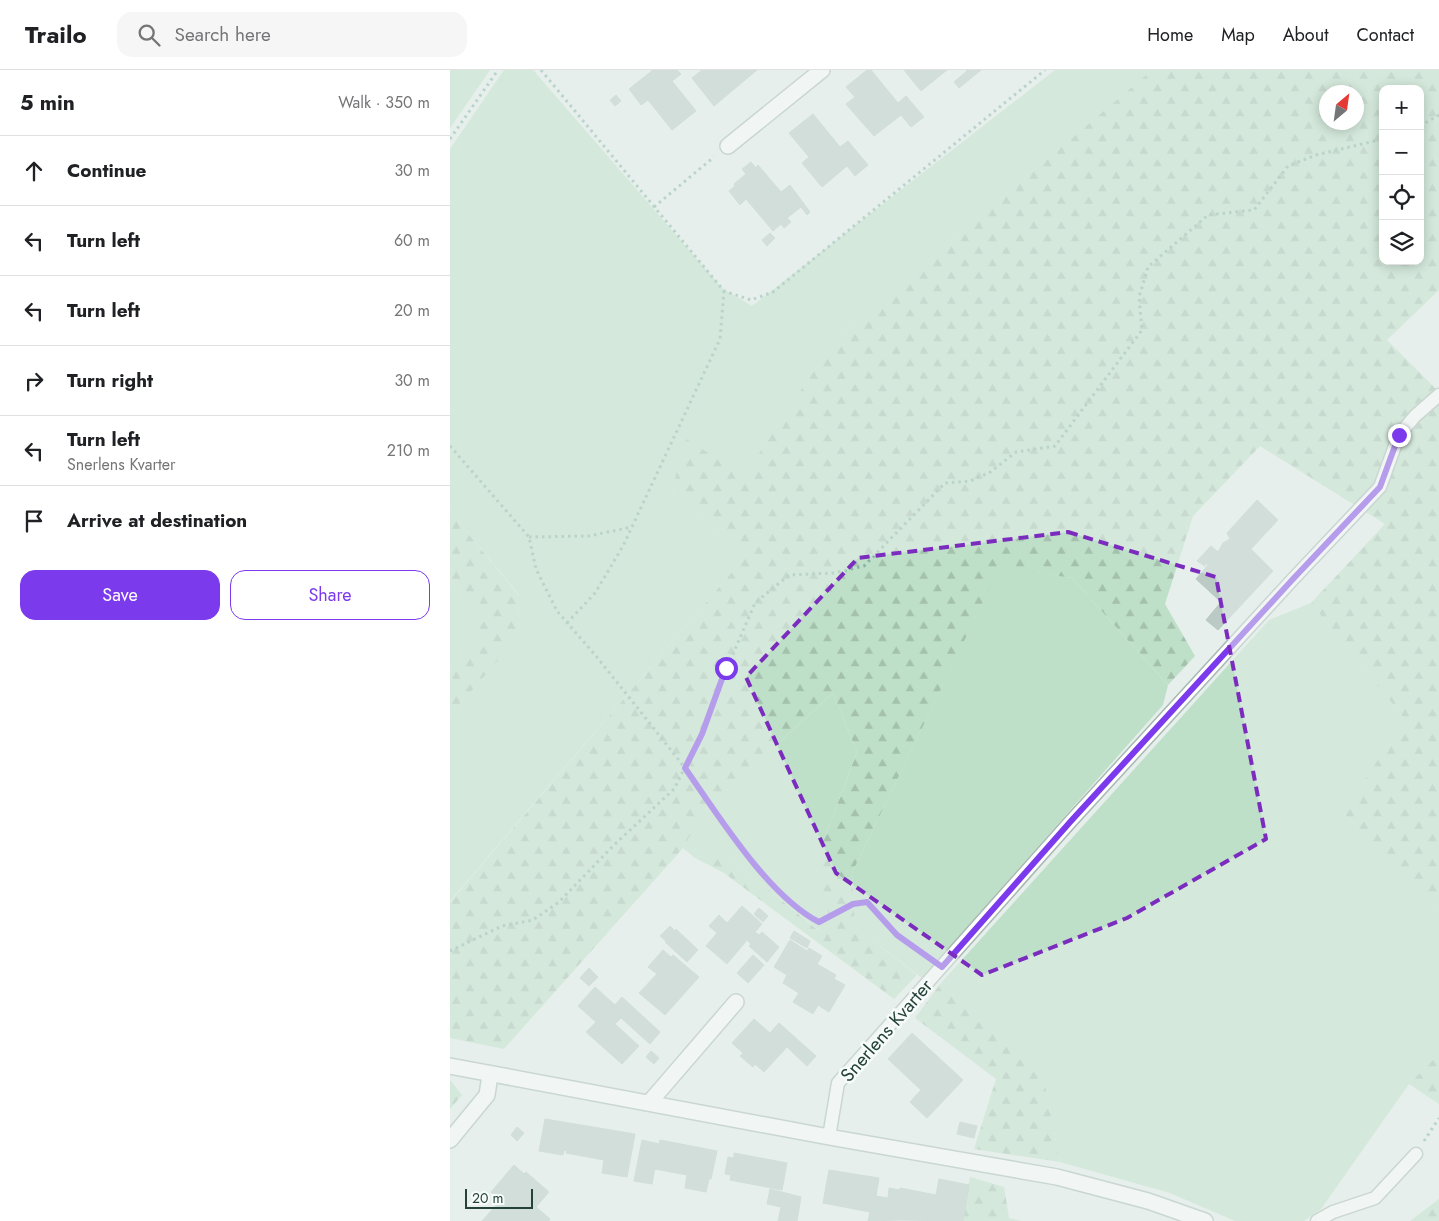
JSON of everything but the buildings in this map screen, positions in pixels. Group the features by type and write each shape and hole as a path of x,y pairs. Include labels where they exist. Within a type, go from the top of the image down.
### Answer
{"street":[{"path":"728,146 822,70"},
{"path":"649,1103 736,1002"},
{"path":"450,1066 828,1137 1057,1177 1148,1201 1205,1221"},
{"path":"450,1140 487,1095 490,1075"}],"lane":[{"name":"Snerlens Kvarter","path":"828,1137 838,1083 1084,806 1380,487 1399,435 1415,416 1439,395"},
{"path":"1317,1221 1333,1212 1375,1198 1416,1154"}],"path":[{"path":"450,138 498,70"},
{"path":"541,70 724,291 751,300 773,292 1045,70"},
{"path":"1424,124 1439,115"},
{"path":"450,951 502,926 532,920 559,902 612,846 674,789 702,734 726,668 755,604 789,575 834,573 864,566 945,482 970,481 989,473 1016,452 1055,446 1142,330 1138,297 1148,267 1208,215 1254,210 1288,166 1316,156 1379,140"},
{"path":"654,207 728,146"},
{"path":"567,623 595,593 632,527 720,339 724,291"},
{"path":"450,446 528,537 536,569 556,611 596,656 685,768 731,834 764,875 808,916 819,922 853,904 867,902 897,935 942,967"},
{"path":"528,537 589,536 632,527"},
{"path":"1416,1154 1439,1118"}],"highlighted area":[{"path":"1068,532 1216,577 1266,839 1127,918 982,975 836,873 746,677 858,558"}],"green space":[{"path":"450,70 490,70 450,128"},
{"path":"504,70 533,70 722,288 752,306 1055,70 1152,70 834,340 744,476 686,439 672,491 744,558 450,901 450,716 518,637 519,595 450,511 450,149"},
{"path":"1152,70 1439,70 1439,290 1387,340 1439,392 1439,908 1344,814 1404,718 1311,603 1385,524 1260,446 1193,516 1165,604 1195,656 1168,685 1072,578 1000,567 852,873 855,927 917,975 894,999 724,873 695,858 720,850 819,931 833,930 815,863 857,752 833,693 705,810 683,848 504,1049 450,1038 450,902 744,558 672,491 685,438 744,476 834,340"},
{"path":"450,511 519,596 518,637 450,716 450,668 481,633 469,602 450,580"},
{"path":"1000,566 1072,578 1168,685 1163,705 922,978 855,927 852,873"},
{"path":"450,580 469,602 481,633 450,668"},
{"path":"1311,603 1404,718 1344,814 1439,908 1439,1054 1409,1084 1321,1209 1304,1221 1235,1221 1170,1193 1060,1162 1044,1079 978,1021 941,983 1269,620"},
{"path":"833,693 857,752 815,863 834,930 820,931 720,850 695,858 683,848 705,810"},
{"path":"941,983 978,1021 1044,1079 1060,1162 974,1149 996,1079 915,1018"},
{"path":"1439,1054 1439,1104 1409,1084"},
{"path":"450,1080 462,1095 450,1109"},
{"path":"970,1177 1004,1187 1009,1218 1021,1221 962,1221"},
{"path":"1439,1199 1439,1221 1410,1221"}],"route":[{"path":"726,668 702,734 685,768 731,834 764,875 808,916 819,922 853,904 867,902 897,935 942,967 1071,821 1380,487 1399,435"}]}
